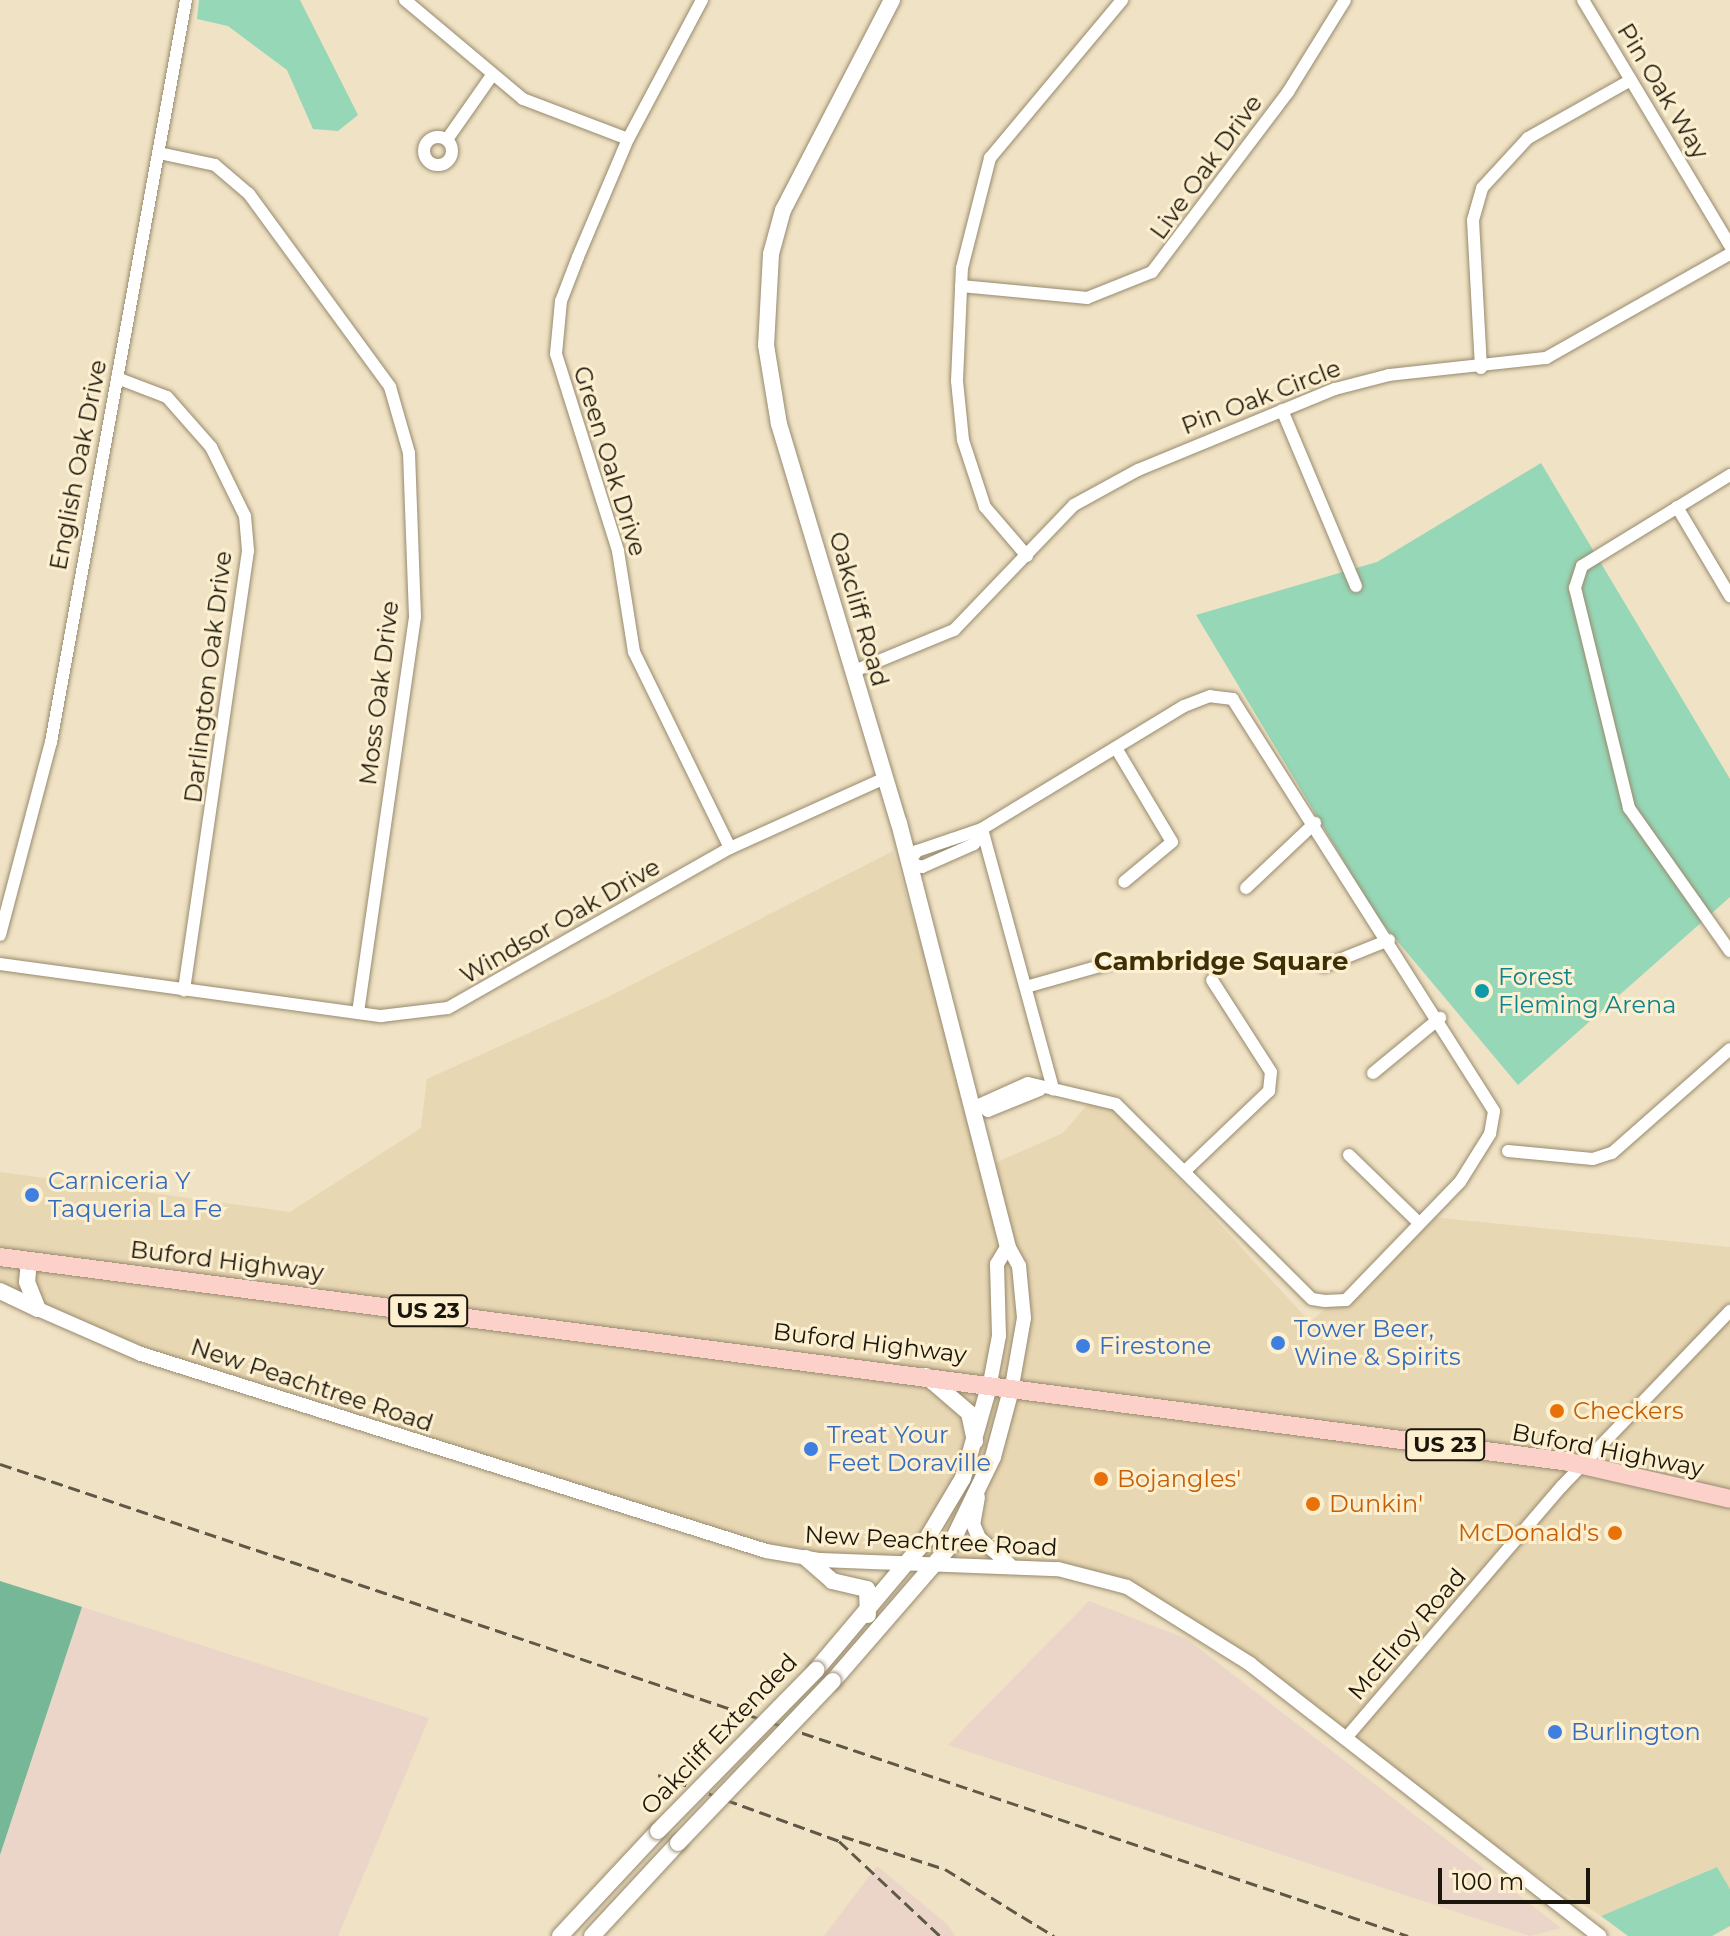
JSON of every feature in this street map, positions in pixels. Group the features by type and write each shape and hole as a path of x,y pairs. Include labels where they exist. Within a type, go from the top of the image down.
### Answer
{"main road":[{"name":"Oakcliff Road","path":"892,0 783,210 767,300 779,424 909,862 977,1107 1008,1246"},
{"name":"Buford Highway","path":"0,1257 990,1383 1582,1465 1730,1499"},
{"path":"29,1260 27,1282 38,1309"},
{"path":"0,1291 38,1309"},
{"path":"925,1375 969,1413 976,1444"},
{"path":"910,1562 976,1444 990,1383"},
{"name":"Oakcliff Road","path":"936,1563 979,1491 1012,1386"},
{"path":"806,1558 832,1581 861,1584 871,1601 868,1615"},
{"name":"Oakcliff Extended","path":"560,1936 868,1615 910,1562"},
{"name":"Oakcliff Extended","path":"592,1936 833,1681 936,1563"}],"street":[{"name":"English Oak Drive","path":"0,935 51,742 186,0"},
{"path":"405,0 490,78 523,99 628,139"},
{"path":"1027,556 985,507 963,440 961,286 990,158 1122,0"},
{"name":"Live Oak Drive","path":"961,286 1087,298 1152,272 1288,92 1345,0"},
{"name":"Pin Oak Way","path":"1583,0 1730,246"},
{"name":"Green Oak Drive","path":"696,2 628,139 561,301 556,354 618,551 634,652 730,848"},
{"path":"448,138 490,78"},
{"path":"1481,368 1473,220 1482,188 1528,138 1631,80"},
{"name":"Moss Oak Drive","path":"159,153 215,165 249,194 390,387 409,453 415,617 358,1013"},
{"name":"Pin Oak Circle","path":"852,672 954,630 1074,505 1109,485 1282,410 1389,375 1481,368 1572,347 1730,254"},
{"name":"Darlington Oak Drive","path":"117,378 167,397 193,423 232,481 246,528 245,594 184,990"},
{"path":"1282,410 1356,586"},
{"path":"1730,475 1677,507 1577,576 1629,808 1730,951"},
{"path":"1677,507 1730,596"},
{"path":"909,862 922,867 974,844 982,829 1184,706 1210,696 1233,699 1440,1018 1494,1111 1490,1134 1460,1182 1346,1300 1312,1299 1186,1170 1116,1104 1046,1089 988,1111 977,1107"},
{"path":"1116,748 1172,842 1124,882"},
{"name":"Windsor Oak Drive","path":"0,964 358,1013 410,1015 473,998 730,848 883,779"},
{"path":"1246,888 1315,823"},
{"path":"982,829 1026,987 1046,1089"},
{"path":"1324,966 1389,940"},
{"path":"1026,987 1110,963"},
{"path":"1186,1170 1269,1091 1271,1072 1212,980"},
{"path":"1373,1073 1440,1018"},
{"path":"1508,1151 1593,1159 1612,1153 1730,1049"},
{"path":"1349,1155 1419,1223"},
{"path":"990,1383 999,1336 997,1264 1008,1246"},
{"name":"Oakcliff Road","path":"1008,1246 1019,1266 1024,1318 1012,1386"},
{"name":"New Peachtree Road","path":"38,1309 141,1354 649,1518 806,1558 1058,1569 1127,1587 1205,1632 1600,1936"},
{"name":"McElroy Road","path":"1345,1739 1582,1465 1730,1311"},
{"path":"979,1491 973,1524 979,1538 1013,1566"}],"shaded area":[{"path":"893,851 988,1166 1063,1133 1098,1092 1310,1322 1432,1217 1730,1247 1730,1889 1716,1867 1601,1916 1494,1849 1237,1652 1140,1592 1043,1563 865,1565 731,1540 155,1355 42,1310 0,1281 0,1172 290,1212 421,1128 427,1079 604,999"},
{"path":"1089,1601 1187,1639 1561,1928 1530,1936 948,1745"},
{"path":"82,1607 429,1718 338,1936 0,1936 0,1855"},
{"path":"877,1866 948,1925 955,1936 824,1936"}],"green space":[{"path":"199,0 300,0 358,115 338,131 313,129 287,70 228,26 197,19"},
{"path":"1541,463 1730,779 1730,897 1518,1085 1378,918 1196,615 1377,562"},
{"path":"0,1581 82,1607 0,1855"},
{"path":"1717,1867 1730,1889 1730,1926 1712,1936 1628,1936 1601,1916"}],"railway":[{"path":"0,1464 1408,1936"},
{"path":"658,1775 839,1841 940,1936"},
{"path":"842,1836 945,1869 1054,1936"}],"place":[{"name":"Forest Fleming Arena","path":"1482,991"},
{"name":"Carniceria Y Taqueria La Fe","path":"32,1195"},
{"name":"Tower Beer, Wine & Spirits","path":"1278,1343"},
{"name":"Firestone","path":"1083,1346"},
{"name":"Checkers","path":"1557,1411"},
{"name":"Treat Your Feet Doraville","path":"811,1449"},
{"name":"Bojangles'","path":"1101,1479"},
{"name":"Dunkin'","path":"1313,1504"},
{"name":"McDonald's","path":"1615,1533"},
{"name":"Burlington","path":"1555,1732"}],"district":[{"name":"Cambridge Square","path":"1221,962"}]}
